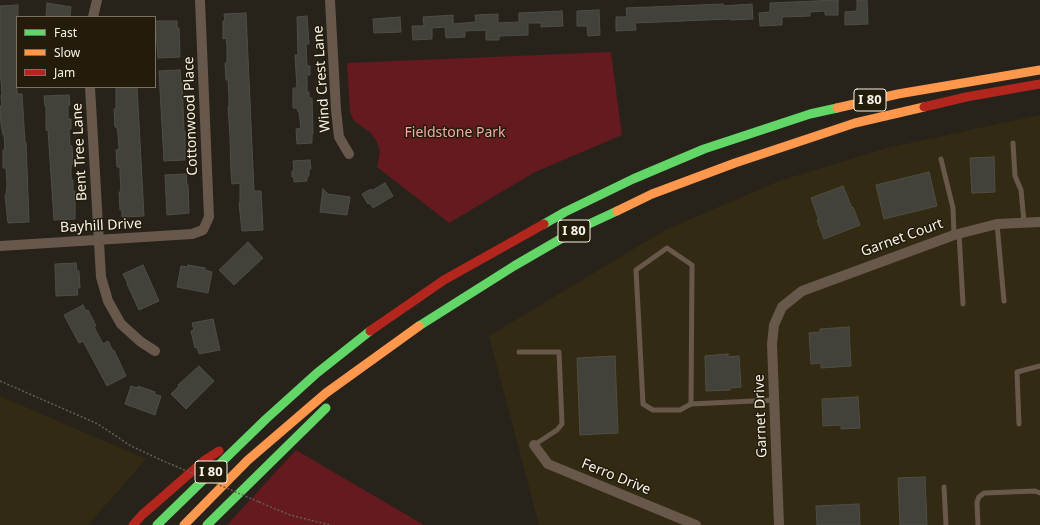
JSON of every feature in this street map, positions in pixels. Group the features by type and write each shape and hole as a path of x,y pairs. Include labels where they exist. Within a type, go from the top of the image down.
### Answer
{"highway":[{"name":"I 80","path":"157,525 266,419 317,373 360,340 444,280 565,212 633,179 704,149 810,114 898,94 1040,70"},
{"name":"I 80","path":"184,525 248,460 326,393 410,332 514,266 576,230 659,191 735,163 855,123 966,97 1040,84"},
{"path":"363,378 452,305"},
{"path":"207,525 317,416 335,401"},
{"path":"133,525 142,515 206,460 266,419"}],"street":[{"path":"92,16 97,0"},
{"name":"Cottonwood Place","path":"200,0 209,217 203,230"},
{"name":"Wind Crest Lane","path":"330,0 336,110 339,137 349,154"},
{"name":"Bent Tree Lane","path":"90,88 101,276 108,301 115,314 126,328 141,342 155,352"},
{"name":"Garnet Court","path":"782,307 802,290 956,234 998,224 1040,222"},
{"name":"Bayhill Drive","path":"0,246 192,234 203,230"},
{"name":"Garnet Drive","path":"779,525 772,344 774,325 782,307"},
{"name":"Ferro Drive","path":"534,444 548,464 696,525"}],"lane":[{"path":"1014,143 1015,176 1021,190 1024,222"},
{"path":"941,159 953,208 963,304"},
{"path":"998,224 1004,301"},
{"path":"691,404 692,265 667,248 636,270 643,404 653,410 680,410 691,404 774,400"},
{"path":"519,352 559,352 562,424 557,430 534,444"},
{"path":"1019,424 1017,372 1040,366"},
{"path":"944,487 946,525"},
{"path":"978,525 977,502 979,497 984,494 1035,491 1040,493"}],"path":[{"path":"0,381 98,424 131,446 161,460 290,515 330,525"}],"shaded area":[{"path":"1040,115 1040,525 539,525 489,336 665,230 779,181 887,148"},
{"path":"0,396 146,459 88,525 0,525"}],"green space":[{"name":"Fieldstone Park","path":"611,52 622,135 535,172 449,223 377,167 380,151 377,142 371,133 354,121 350,112 347,63"},
{"path":"296,450 424,525 227,525"}],"building":[{"path":"838,0 838,15 825,15 825,11 810,12 810,16 782,17 782,25 760,26 759,13 770,12 770,3"},
{"path":"857,0 867,0 868,24 845,25 845,12 857,11"},
{"path":"47,3 71,7 70,16 46,16"},
{"path":"723,4 723,6 752,4 753,19 635,23 636,30 616,31 616,17 627,17 626,8"},
{"path":"18,5 18,16 16,16 16,88 17,94 22,94 26,142 29,222 8,223 5,195 7,184 6,168 3,168 3,150 5,150 4,135 1,124 0,106 2,106 2,95 0,80 0,6"},
{"path":"599,10 600,35 588,36 587,26 577,26 577,11"},
{"path":"562,11 563,26 541,27 541,23 528,23 528,35 499,36 499,40 486,40 486,30 465,31 465,37 446,38 445,27 432,28 432,39 413,40 412,26 424,26 423,17 453,15 453,24 476,22 475,15 498,14 498,23 519,22 519,13"},
{"path":"246,13 254,191 261,191 263,230 242,231 239,203 240,183 232,184 231,173 228,107 229,96 225,63 227,63 227,46 226,38 223,39 223,21 225,21 224,14"},
{"path":"307,16 309,44 306,44 307,66 310,66 310,75 307,75 307,92 309,92 309,98 312,98 313,134 312,143 297,144 296,129 301,128 299,112 297,108 293,108 293,88 297,88 295,55 298,55 297,17"},
{"path":"400,17 401,32 374,33 373,19"},
{"path":"156,21 177,21 177,28 179,28 180,57 158,58"},
{"path":"180,70 185,131 185,160 164,161 159,71"},
{"path":"116,88 137,88 144,216 122,217 122,210 120,210 120,167 117,167 116,150 119,149 117,127 115,127 114,109 116,109"},
{"path":"69,95 70,105 68,105 68,119 71,119 71,129 69,129 73,164 71,164 71,180 73,180 73,191 75,191 75,219 54,220 48,130 46,130 46,106 44,96"},
{"path":"994,157 995,192 972,193 970,158"},
{"path":"310,160 311,169 309,169 307,181 294,182 294,177 292,177 292,171 294,171 293,161"},
{"path":"929,172 937,206 884,219 876,185"},
{"path":"186,174 189,213 167,215 165,175"},
{"path":"385,183 393,196 373,208 370,203 368,204 362,194"},
{"path":"843,186 860,225 824,239 811,198"},
{"path":"323,189 328,194 350,197 347,215 320,212"},
{"path":"248,242 263,258 234,285 219,270"},
{"path":"76,263 77,271 79,271 80,288 77,288 78,295 56,296 55,264"},
{"path":"143,265 159,301 139,310 123,274"},
{"path":"188,265 205,268 205,270 212,272 208,293 177,287 181,266 188,267"},
{"path":"83,305 86,311 88,310 96,326 94,327 103,344 108,341 113,351 114,350 126,376 107,386 83,341 79,343 64,315"},
{"path":"213,319 220,350 199,354 197,347 195,348 191,331 194,330 192,323"},
{"path":"849,327 851,366 821,368 821,363 811,364 809,333 820,332 820,329"},
{"path":"728,354 728,357 739,356 741,387 730,388 730,390 706,391 705,356"},
{"path":"615,356 618,433 580,435 577,358"},
{"path":"199,366 214,381 186,409 171,394 179,386 178,385"},
{"path":"131,386 138,388 138,386 155,392 154,394 161,396 155,415 125,404"},
{"path":"858,397 860,428 841,429 841,425 823,426 822,399"},
{"path":"925,477 927,525 900,525 898,478"},
{"path":"859,504 860,525 817,525 816,506"}],"traffic: fast":[{"path":"544,224 565,212 633,179 704,149 810,114 837,108"},
{"path":"419,326 514,266 576,230 617,211"},
{"path":"157,525 266,419 317,373 370,331"},
{"path":"207,525 326,408"}],"traffic: slow":[{"path":"837,108 898,94 1040,70"},
{"path":"617,211 652,194 735,163 855,123 924,107"},
{"path":"184,525 248,460 326,393 419,326"}],"traffic: jam":[{"path":"924,107 966,97 1040,84"},
{"path":"370,331 444,280 544,224"},
{"path":"133,525 142,515 205,460 219,451"}]}
